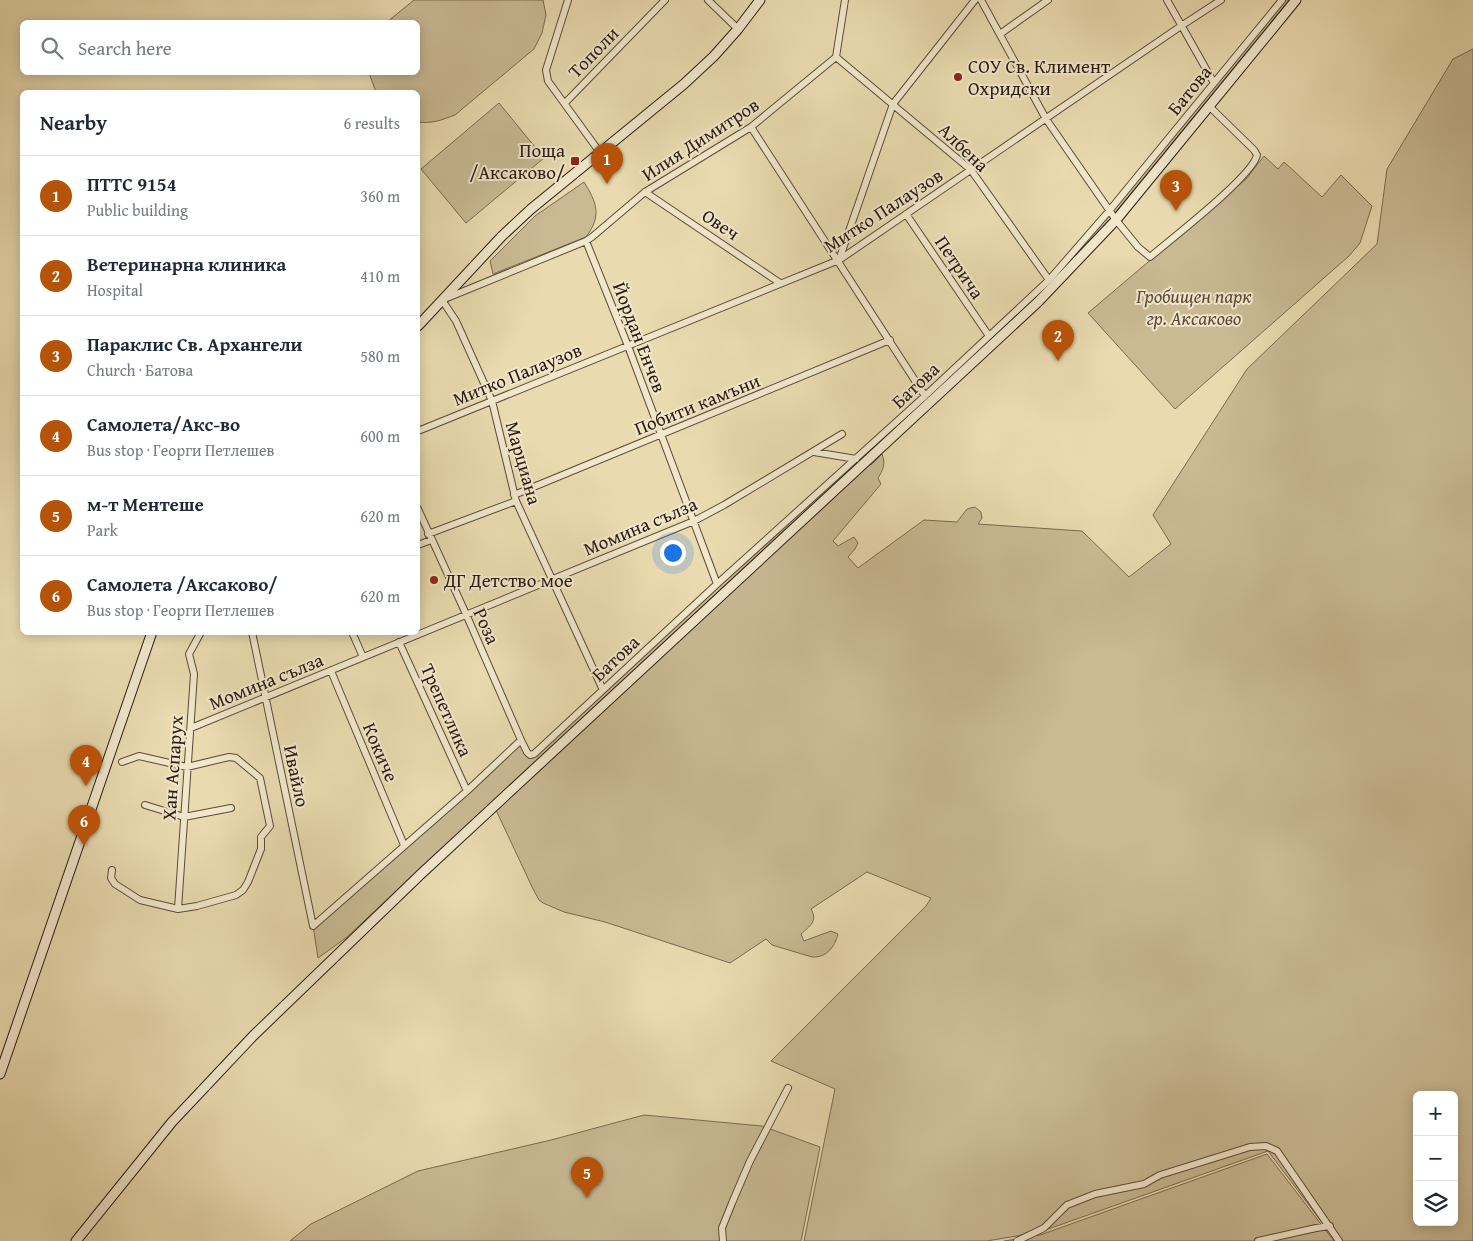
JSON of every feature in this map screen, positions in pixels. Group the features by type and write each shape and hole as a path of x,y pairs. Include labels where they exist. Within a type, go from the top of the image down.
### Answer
{"main road":[{"path":"420,324 502,236 531,209 684,84 714,56 760,0"},
{"path":"76,1241 172,1122 253,1036 421,874 1038,302 1116,220 1296,0"},
{"path":"0,1074 151,635"}],"street":[{"path":"568,0 546,70 548,81 600,154"},
{"name":"Тополи","path":"565,103 665,0"},
{"path":"708,0 738,29"},
{"path":"836,57 845,0"},
{"path":"838,260 893,104 975,0"},
{"path":"981,0 1046,119 1109,211 1138,247 1150,256 1241,179 1252,166 1257,155 1210,106"},
{"path":"1000,34 1048,0"},
{"path":"1166,0 1214,83"},
{"name":"Митко Палаузов","path":"420,429 838,260 1221,0"},
{"name":"Батова","path":"530,755 534,754 717,584 925,396 1048,280 1109,211 1282,0"},
{"name":"Албена","path":"836,57 971,170 1048,280"},
{"name":"Илия Димитров","path":"442,300 586,241 645,192 751,127 836,57"},
{"path":"751,127 925,396"},
{"name":"Овеч","path":"645,192 780,283"},
{"name":"Петрича","path":"906,214 990,336"},
{"name":"Йордан Енчев","path":"586,241 662,435 717,584"},
{"name":"Марциана","path":"442,300 456,321 492,401 515,498 603,690"},
{"name":"Побити камъни","path":"420,544 430,537 515,498 890,340"},
{"name":"Момина сълза","path":"420,633 694,521 842,434"},
{"path":"814,452 856,459"},
{"name":"Роза","path":"420,514 466,614 520,740 530,755"},
{"name":"Хан Аспарух","path":"178,910 194,674 189,654 199,635"},
{"name":"Ивайло","path":"253,635 313,926 404,845"},
{"path":"353,635 363,657"},
{"name":"Момина сълза","path":"190,728 416,635"},
{"name":"Трепетлика","path":"399,642 467,790"},
{"name":"Кокиче","path":"331,671 404,845"},
{"path":"404,845 467,790 520,740"},
{"path":"112,870 111,878 115,884 140,900 178,910 197,906 240,892 246,886 261,849 262,837 270,826 262,783 258,776 233,757 187,767 139,756 122,762"},
{"path":"145,806 184,817 231,808"},
{"path":"723,1241 722,1228 732,1203 750,1161 788,1088"},
{"path":"1017,1241 1044,1228 1067,1205 1095,1194 1144,1184 1160,1175 1250,1147 1266,1146 1277,1151 1339,1241"},
{"path":"1258,1241 1330,1226"}],"green space":[{"path":"414,0 543,0 546,15 542,33 534,49 455,115 432,122 420,122 420,90 375,90 370,75 420,75 420,20 389,20"},
{"path":"1282,0 1289,0 1110,219 1045,293 428,863 347,937 318,958 313,926 521,740 530,755 1049,280"},
{"path":"1473,49 1473,1241 1336,1241 1268,1151 1040,1232 987,1241 804,1241 835,1089 771,1061 926,906 931,898 867,872 811,909 814,917 810,926 801,934 804,941 831,931 838,934 835,943 826,954 812,957 772,945 766,939 730,963 605,922 564,912 543,903 539,900 533,889 496,810 870,463 871,465 882,454 883,467 878,478 881,484 833,541 838,546 854,537 858,543 848,557 858,568 924,520 957,522 967,509 975,507 981,512 982,518 978,524 1082,531 1129,577 1171,544 1153,515 1247,369 1377,244 1387,169 1453,59"},
{"path":"499,103 544,158 466,223 421,169"},
{"name":"Гробищен парк гр. Аксаково","path":"1264,156 1278,169 1284,162 1322,197 1341,175 1372,206 1360,243 1349,256 1175,409 1088,313 1246,179"},
{"path":"584,182 595,203 596,210 594,222 586,237 493,274 490,261 535,216"},
{"path":"644,1115 762,1126 820,1147 801,1241 290,1241 311,1224 418,1171 551,1140"},
{"path":"1267,1154 1334,1241 1004,1241 1040,1235"}],"place":[{"name":"СОУ Св. Климент Охридски","path":"958,77"},
{"name":"Поща /Аксаково/","path":"575,161"},
{"name":"ПТТС 9154","path":"607,184"},
{"name":"Параклис Св. Архангели","path":"1176,211"},
{"name":"Ветеринарна клиника","path":"1058,361"},
{"name":"ДГ Детство мое","path":"434,580"},
{"name":"Самолета/Акс-во","path":"86,786"},
{"name":"Самолета /Аксаково/","path":"84,846"},
{"name":"м-т Ментeше","path":"587,1198"}]}
